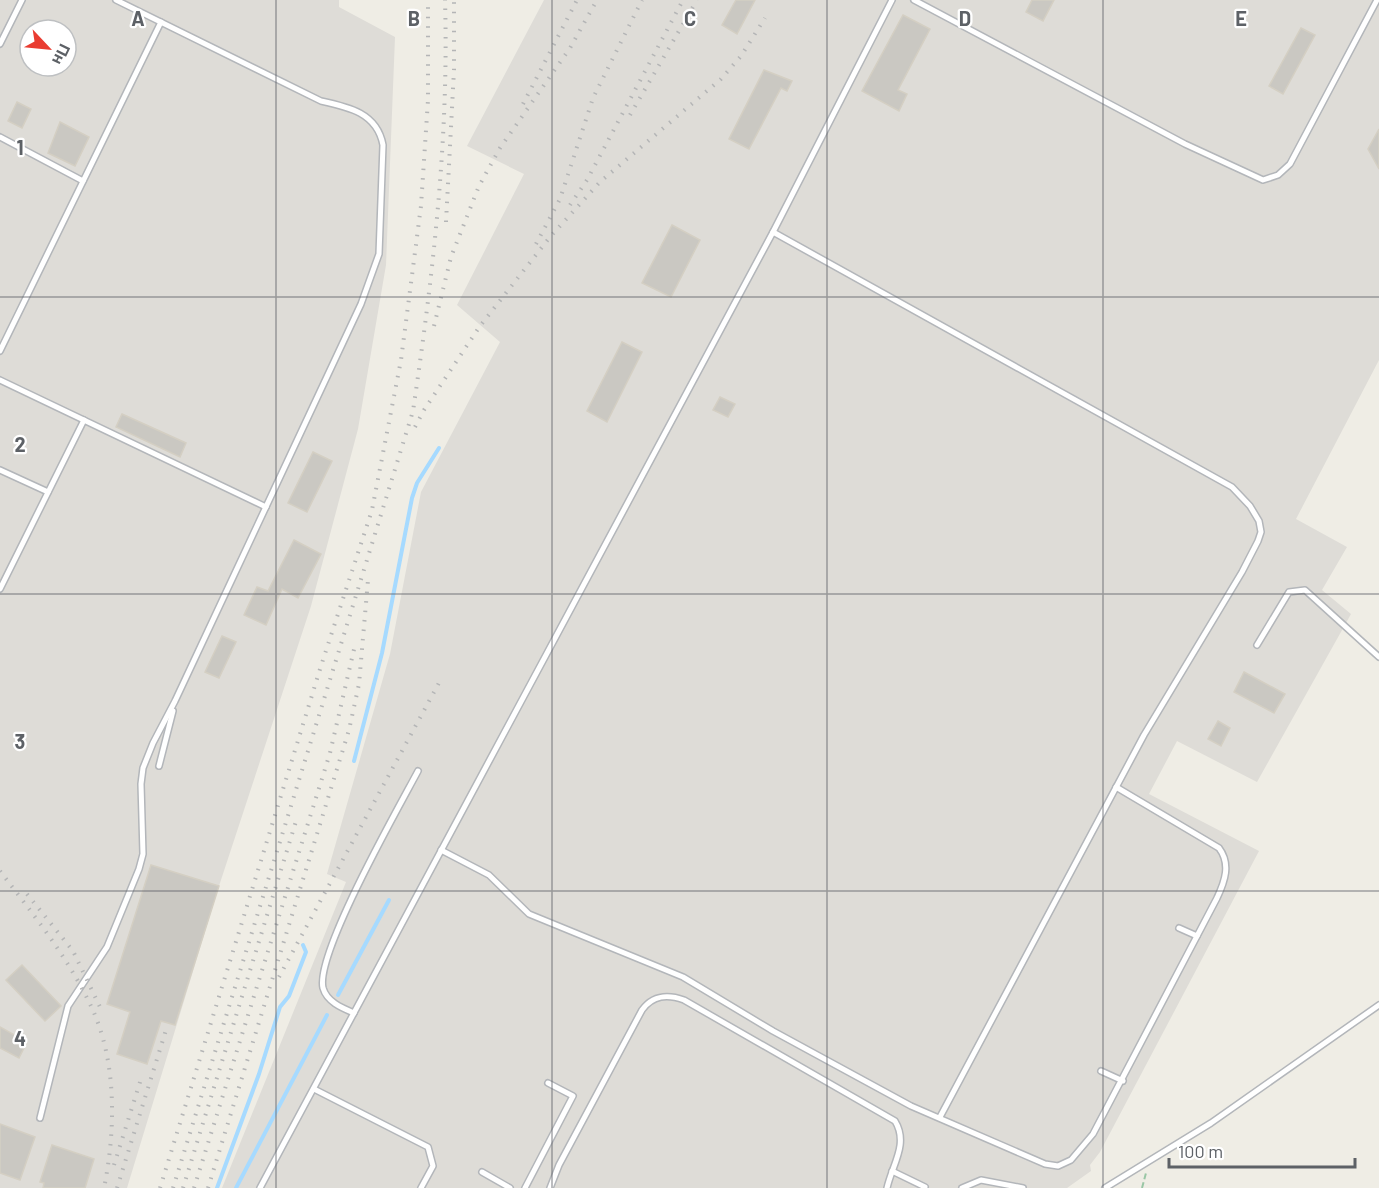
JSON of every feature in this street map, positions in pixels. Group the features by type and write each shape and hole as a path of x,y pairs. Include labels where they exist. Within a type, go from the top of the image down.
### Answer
{"lane":[{"path":"0,44 22,0"},
{"path":"40,1118 68,1005 107,947 139,869 142,854 141,784 143,768 361,304 379,254 383,145 380,131 364,116 339,105 321,101 116,0"},
{"path":"260,1188 773,232 892,0"},
{"path":"914,0 1185,144 1263,180 1278,176 1290,164 1377,0"},
{"path":"0,351 160,22"},
{"path":"0,137 83,181"},
{"path":"773,232 1232,488 1250,506 1259,521 1258,541 1242,572 1144,735 940,1117"},
{"path":"0,380 266,507"},
{"path":"0,589 84,420"},
{"path":"0,470 48,492"},
{"path":"1257,645 1289,592 1305,590 1379,657"},
{"path":"159,766 176,701"},
{"path":"354,1013 337,1005 325,993 322,982 324,966 359,882 418,771"},
{"path":"441,850 489,875 529,914 683,977 817,1056 911,1106 1039,1162 1058,1166 1071,1160 1085,1146 1123,1081 1222,886 1227,867 1222,852 1211,841 1116,787"},
{"path":"1179,928 1197,936"},
{"path":"550,1188 559,1165 642,1010 651,1000 664,996 684,1000 891,1117 898,1126 902,1140 887,1188"},
{"path":"1106,1188 1211,1123 1379,1005"},
{"path":"1101,1071 1123,1081"},
{"path":"525,1188 573,1096 548,1083"},
{"path":"314,1089 428,1147 433,1166 421,1188"},
{"path":"892,1171 925,1188"},
{"path":"482,1172 510,1188"},
{"path":"962,1188 981,1180 1023,1188"}],"path":[{"path":"1142,1188 1147,1164"}],"shaded area":[{"path":"0,0 339,0 339,7 395,37 386,265 358,429 311,606 219,886 127,1188 0,1188"},
{"path":"544,0 1379,0 1379,360 1296,519 1347,547 1322,590 1351,614 1257,782 1177,741 1149,794 1259,851 1100,1152 1090,1165 1091,1171 1067,1188 222,1188 346,882 327,874 390,654 421,492 500,342 457,305 524,174 467,146"}],"building":[{"path":"736,0 755,0 737,34 722,25"},
{"path":"1032,0 1054,0 1043,21 1026,12"},
{"path":"903,15 930,29 898,90 907,94 899,111 862,91"},
{"path":"1301,28 1315,35 1283,94 1269,86"},
{"path":"764,70 792,81 787,91 781,88 749,149 729,139"},
{"path":"17,102 31,109 22,128 8,121"},
{"path":"60,122 89,137 75,166 48,153"},
{"path":"1379,129 1379,169 1368,149"},
{"path":"672,225 700,240 671,297 642,283"},
{"path":"622,342 642,352 607,422 587,411"},
{"path":"720,397 735,404 728,417 713,410"},
{"path":"122,414 186,443 180,457 116,427"},
{"path":"313,452 332,461 307,512 288,503"},
{"path":"294,540 321,554 298,598 282,589 266,625 244,615 257,587 268,591"},
{"path":"222,636 236,642 219,678 205,672"},
{"path":"1244,672 1285,694 1274,713 1234,692"},
{"path":"1218,721 1230,728 1221,746 1208,739"},
{"path":"151,865 219,886 175,1025 161,1021 147,1064 117,1054 130,1012 107,1004"},
{"path":"22,965 61,1006 45,1021 6,980"},
{"path":"0,1027 27,1042 19,1058 0,1048"},
{"path":"0,1124 35,1137 20,1180 0,1173"},
{"path":"52,1145 94,1159 85,1188 43,1188 44,1183 40,1182"}],"waterway":[{"path":"354,761 382,653 412,498 417,483 439,448"},
{"path":"338,995 389,900"},
{"path":"217,1188 259,1074 280,1007 289,996 306,952 303,945"},
{"path":"236,1188 327,1015"}],"railway":[{"path":"160,1188 321,666 372,510 401,360 421,206 428,100 428,0"},
{"path":"173,1188 413,411 433,258 442,155 446,52 445,0"},
{"path":"446,222 454,70 454,0"},
{"path":"523,104 577,0"},
{"path":"434,326 451,257 479,186 500,148 570,48 597,0"},
{"path":"536,244 560,199 593,98 642,0"},
{"path":"570,205 587,180 683,0"},
{"path":"630,115 697,0"},
{"path":"415,427 480,326 550,237 600,182 721,79 741,56 765,18"},
{"path":"208,1188 349,730 359,684 368,580"},
{"path":"194,1188 330,753 355,645"},
{"path":"279,977 440,681"},
{"path":"183,1188 297,818"},
{"path":"0,871 71,969 99,1025 112,1094 111,1142 104,1188"},
{"path":"27,894 73,951 101,1009"},
{"path":"117,1188 166,1030"},
{"path":"114,1165 141,1079"}]}
